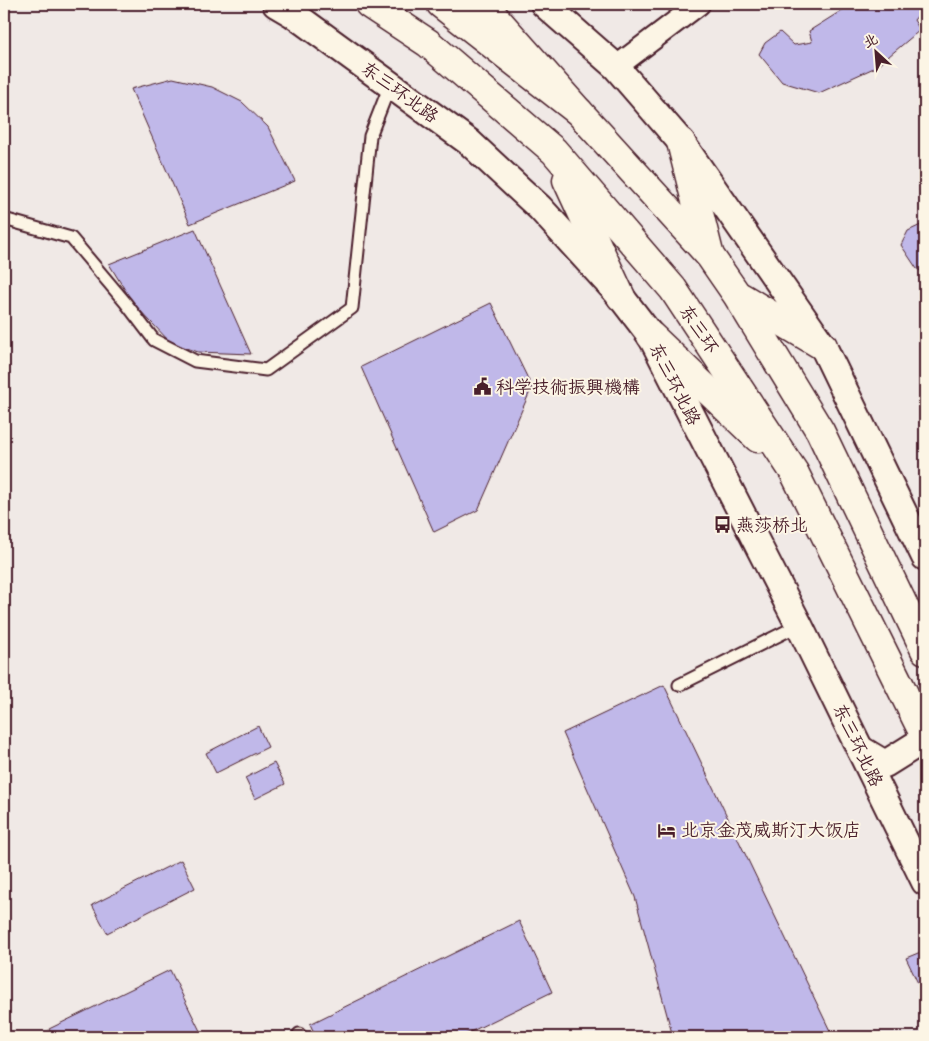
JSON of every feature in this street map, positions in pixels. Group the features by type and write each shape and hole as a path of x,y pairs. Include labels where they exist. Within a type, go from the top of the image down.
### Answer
{"highway":[{"name":"东三环","path":"370,4 428,43 554,151 673,289 794,472 925,738"},
{"path":"441,4 579,112"},
{"path":"483,4 710,256 737,295 820,432 925,649"},
{"path":"681,142 710,256"},
{"path":"554,151 621,296"},
{"path":"737,295 823,346"},
{"path":"650,336 794,472"}],"street":[{"name":"东三环北路","path":"276,4 469,142 540,208 621,296 650,336 799,625 925,882"},
{"path":"544,4 616,67 681,142 823,346 925,557"},
{"path":"616,67 699,4"},
{"path":"860,749 885,764 925,738"}],"lane":[{"path":"4,219 71,238 126,302 154,340 195,361 266,370 352,308 370,136 390,84"},
{"path":"680,685 799,625"}],"building":[{"path":"852,4 925,4 925,7 914,20 920,30 876,67 819,93 782,82 759,54 765,43 780,32 794,45 812,42 809,31"},
{"path":"173,78 212,87 242,102 268,127 295,181 190,224 131,89"},
{"path":"925,223 925,273 917,269 901,245 908,231"},
{"path":"195,229 251,354 198,352 170,342 133,303 109,264"},
{"path":"4,244 8,245 4,263"},
{"path":"491,303 532,387 478,510 434,532 361,367"},
{"path":"664,685 833,1037 673,1037 635,897 563,733"},
{"path":"258,726 268,747 216,773 206,753"},
{"path":"274,763 285,784 255,799 245,778"},
{"path":"181,860 195,888 107,933 92,905"},
{"path":"519,921 552,992 460,1037 316,1037 310,1024"},
{"path":"923,951 925,956 925,998 906,958"},
{"path":"170,970 203,1037 53,1037 49,1029"}],"place":[{"name":"科学技術振興機構","path":"482,387"},
{"name":"燕莎桥北","path":"722,525"},
{"name":"北京金茂威斯汀大饭店","path":"667,830"}]}
